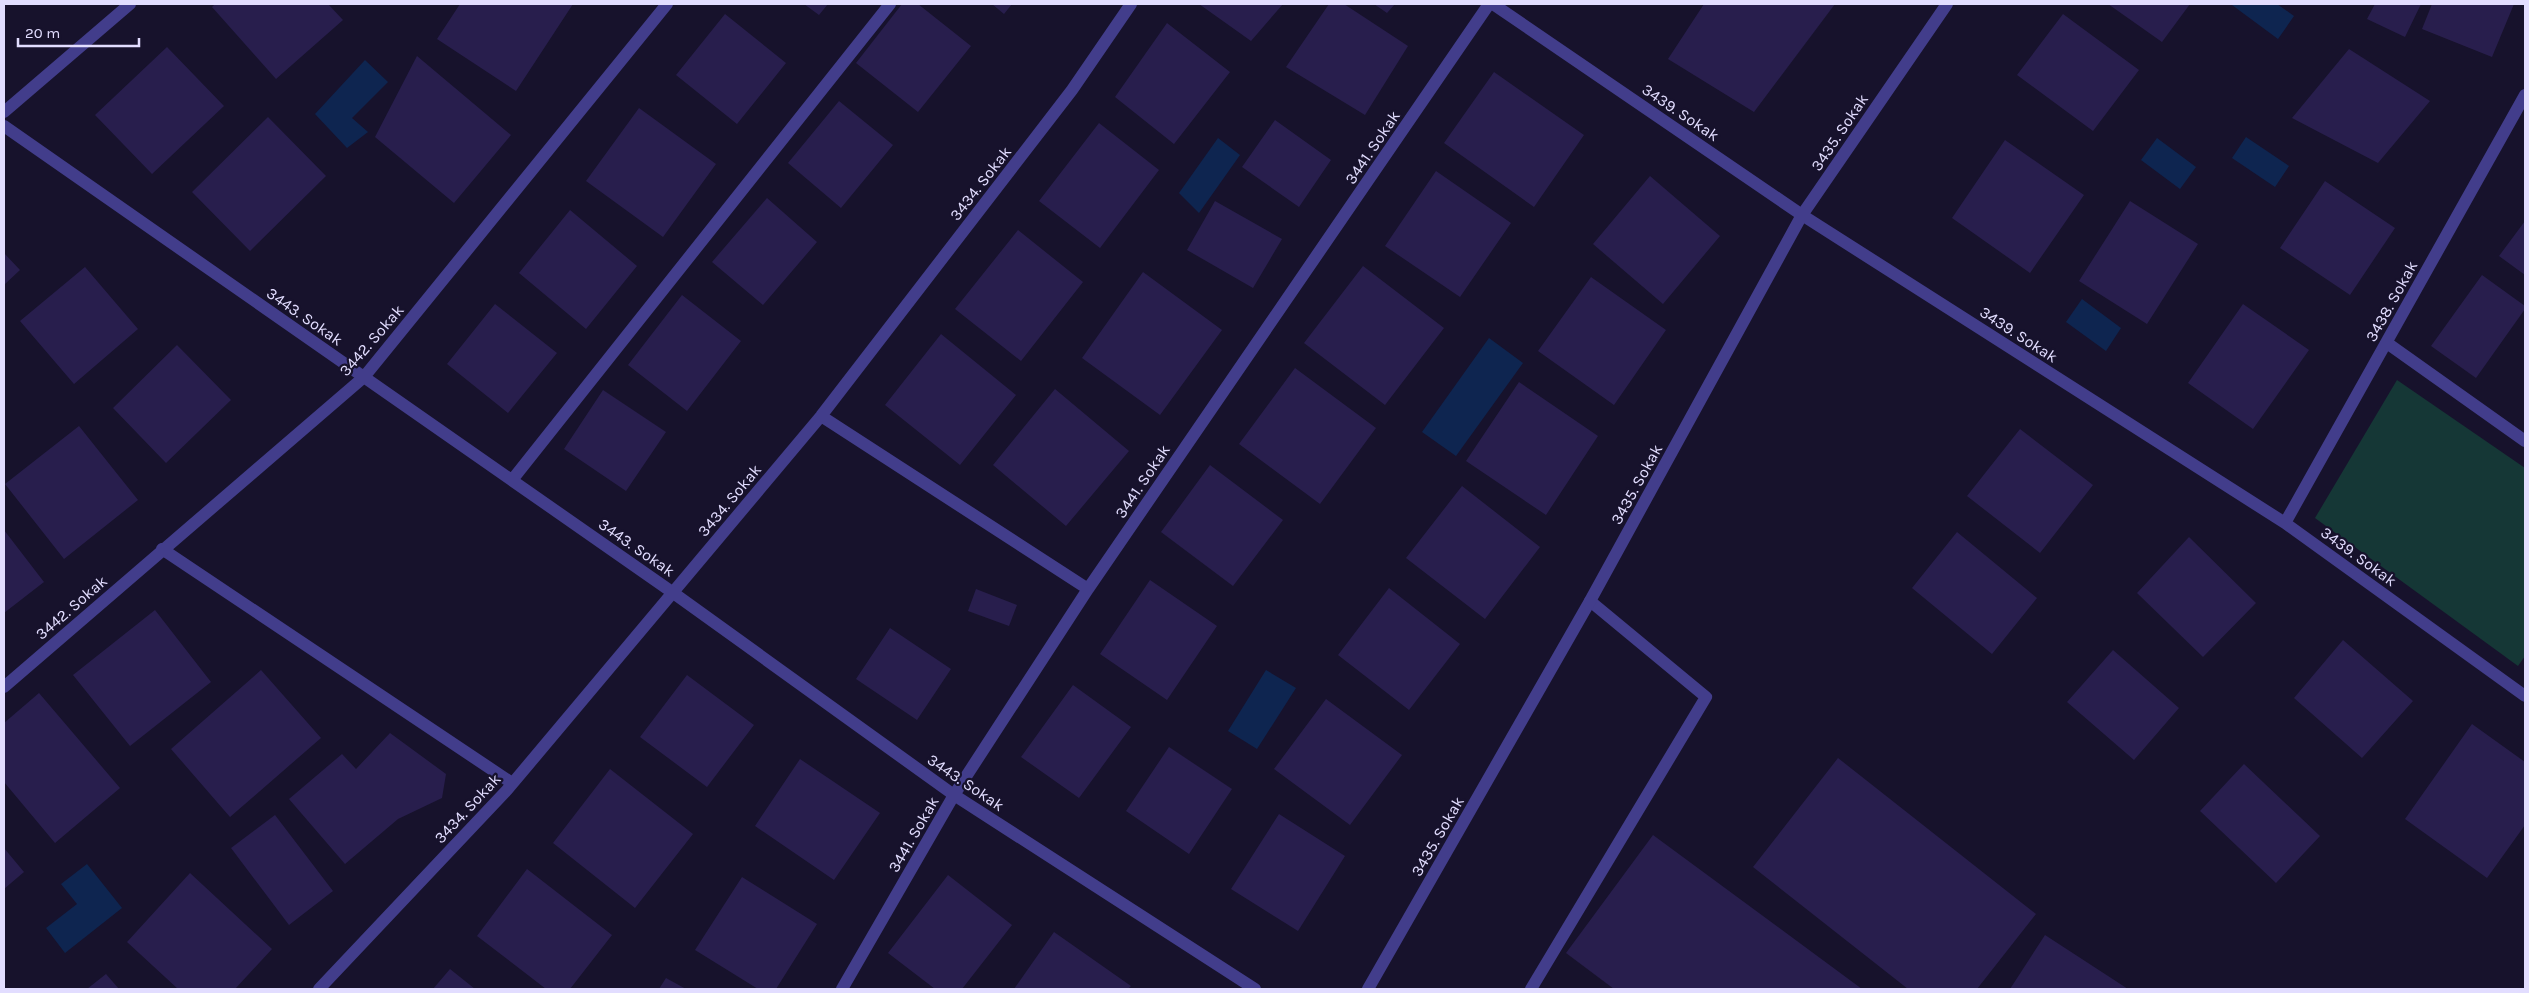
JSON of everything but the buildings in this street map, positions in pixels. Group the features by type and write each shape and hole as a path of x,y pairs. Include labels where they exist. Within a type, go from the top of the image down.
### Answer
{"street":[{"path":"4,112 130,4"},
{"name":"3442. Sokak","path":"4,687 364,377 667,4"},
{"path":"512,480 890,4"},
{"name":"3434. Sokak","path":"319,989 512,783 821,416 1072,90 1131,4"},
{"name":"3441. Sokak","path":"842,989 954,795 1088,589 1489,4"},
{"name":"3439. Sokak","path":"1493,4 1802,215 2285,523 2525,696"},
{"name":"3435. Sokak","path":"1368,989 1590,601 1802,215 1946,4"},
{"name":"3438. Sokak","path":"2285,523 2525,95"},
{"name":"3443. Sokak","path":"4,126 672,592 954,795 1255,989"},
{"path":"2387,343 2525,441"},
{"path":"821,416 1088,589"},
{"path":"162,549 512,783"},
{"path":"1531,989 1706,697 1590,601"}],"green space":[{"path":"2397,380 2525,468 2525,656 2518,666 2315,518"}],"water":[{"path":"2233,4 2277,4 2294,16 2278,39"},
{"path":"365,60 388,82 352,118 368,132 347,148 315,114"},
{"path":"2246,137 2289,166 2275,187 2232,158"},
{"path":"1218,138 1240,155 1199,213 1179,193"},
{"path":"2157,138 2196,167 2180,189 2141,160"},
{"path":"2082,299 2121,328 2106,351 2066,322"},
{"path":"1489,338 1523,363 1456,456 1422,432"},
{"path":"1266,670 1296,688 1257,749 1228,731"},
{"path":"87,864 122,908 65,953 46,928 77,904 61,884"}]}
